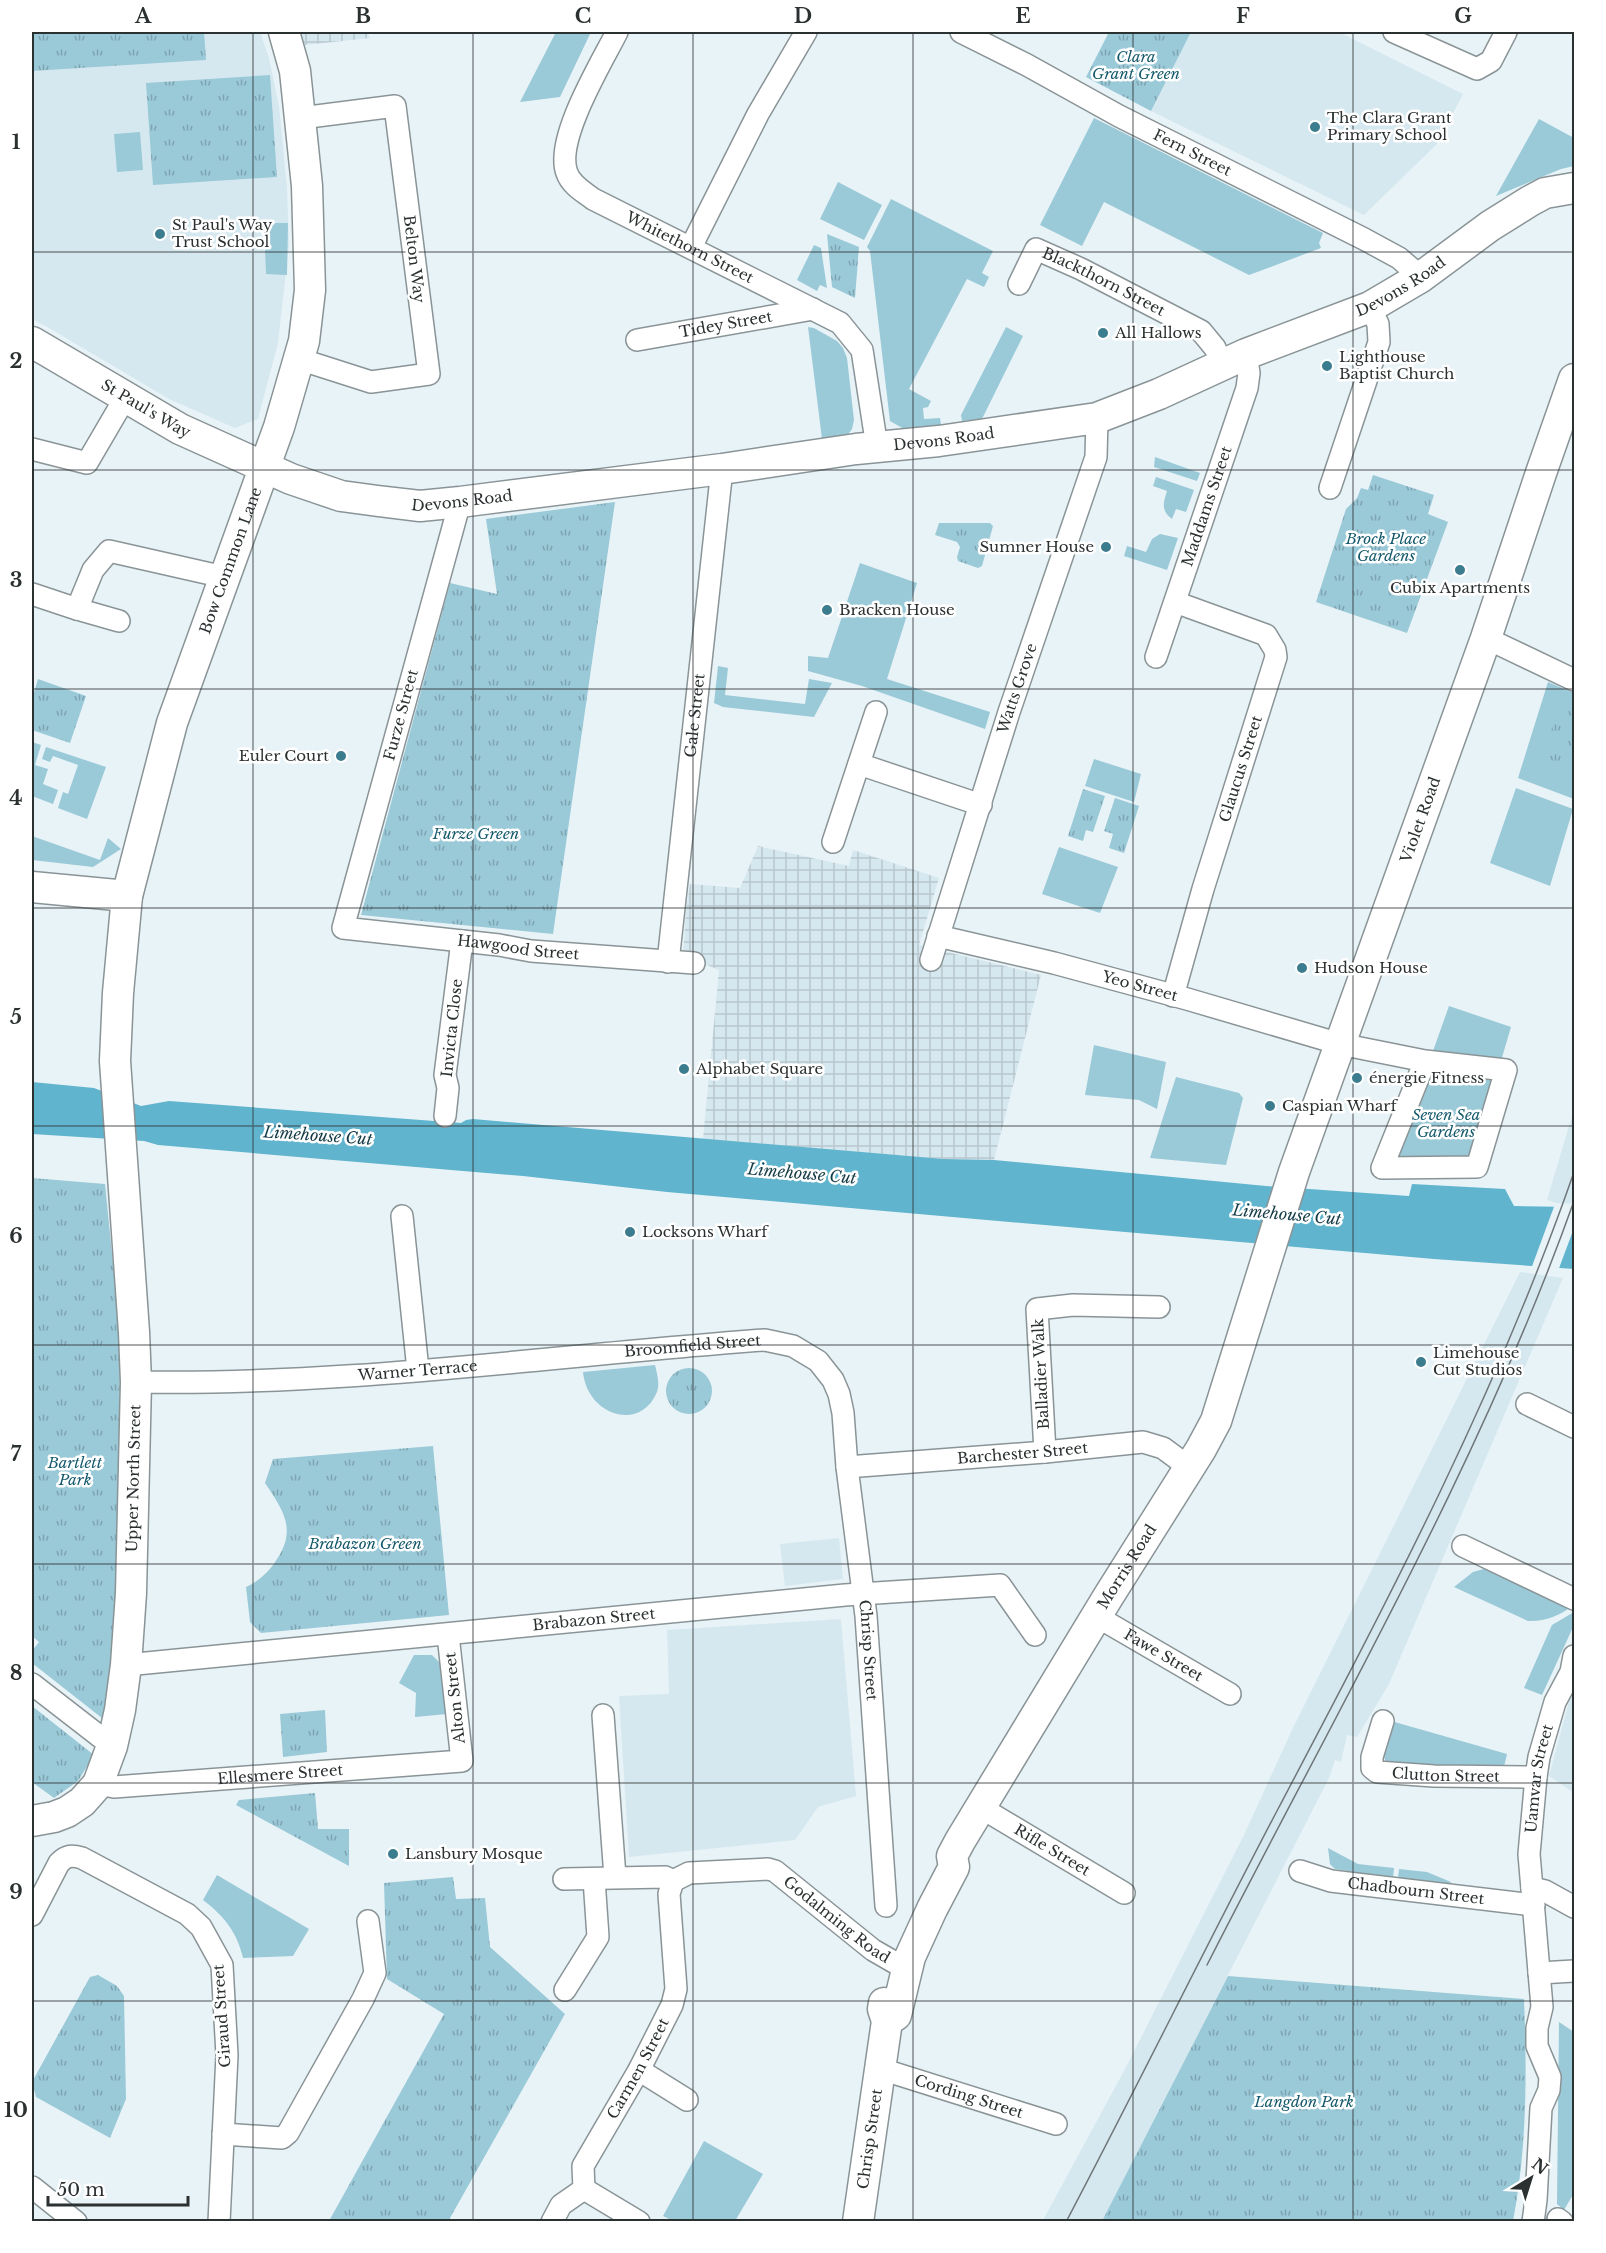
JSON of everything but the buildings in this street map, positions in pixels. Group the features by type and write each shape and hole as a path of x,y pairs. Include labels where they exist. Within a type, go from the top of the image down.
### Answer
{"street":[{"name":"Bow Common Lane","path":"118,1089 115,1060 117,1004 127,896 164,747 279,427 308,321 310,290 307,186 296,71 284,32"},
{"name":"Whitethorn Street","path":"617,32 568,134 564,157 567,174 575,185 593,199 840,323 861,350 877,447"},
{"path":"691,247 758,114 806,32"},
{"name":"Fern Street","path":"961,32 1027,65 1119,116 1344,228 1399,258 1420,277"},
{"path":"1394,32 1477,69 1491,61 1506,32"},
{"name":"Belton Way","path":"299,359 371,382 429,374 396,106 301,118"},
{"name":"Devons Road","path":"264,468 341,496 420,506 722,469 776,459 960,438 1097,418 1159,394 1234,359 1370,307 1420,277 1490,226 1530,201 1545,193 1575,188"},
{"name":"Blackthorn Street","path":"1019,284 1036,249 1081,269 1201,331 1215,348 1234,359"},
{"path":"1330,488 1378,342 1378,324 1370,307"},
{"name":"Tidey Street","path":"637,340 813,309"},
{"name":"St Paul's Way","path":"32,342 180,429 264,468"},
{"name":"Maddams Street","path":"1156,657 1246,388 1249,374 1234,359"},
{"name":"Violet Road","path":"1266,1259 1294,1172 1486,638 1541,472 1575,379"},
{"path":"32,449 87,464 125,398"},
{"name":"Watts Grove","path":"931,960 1007,720 1096,458 1097,418"},
{"name":"Gale Street","path":"668,962 722,469"},
{"name":"Furze Street","path":"343,928 460,502"},
{"path":"78,609 93,570 109,551 224,577"},
{"path":"32,594 119,621"},
{"name":"Glaucus Street","path":"1173,996 1203,890 1276,657 1275,650 1266,635 1175,602"},
{"path":"1486,638 1575,680"},
{"path":"833,842 876,712"},
{"path":"859,764 981,805"},
{"path":"32,887 127,896"},
{"name":"Hawgood Street","path":"343,928 499,945 531,951 694,963"},
{"name":"Yeo Street","path":"938,936 1054,963 1340,1044"},
{"name":"Invicta Close","path":"445,1116 448,1088 445,1075 462,941"},
{"path":"1340,1044 1425,1061 1506,1070 1477,1167 1382,1168 1425,1061"},
{"name":"Upper North Street","path":"32,1821 67,1812 82,1802 98,1784 112,1746 126,1665 131,1593 136,1382 118,1089"},
{"path":"402,1216 418,1370"},
{"name":"Morris Road","path":"912,1934 954,1868 952,1856 980,1807 1096,1616 1190,1468 1216,1421 1266,1259"},
{"name":"Balladier Walk","path":"1045,1452 1037,1309 1073,1305 1159,1307"},
{"name":"Broomfield Street","path":"523,1361 765,1340 793,1346 818,1361 833,1380 839,1394"},
{"name":"Warner Terrace","path":"136,1382 220,1383 313,1378 523,1361"},
{"name":"Chrisp Street","path":"839,1394 863,1594 886,1906"},
{"path":"1527,1404 1575,1427"},
{"name":"Barchester Street","path":"848,1467 1143,1442 1163,1448 1190,1468"},
{"path":"1463,1546 1575,1599"},
{"name":"Brabazon Street","path":"126,1665 863,1594 1000,1585 1035,1635"},
{"name":"Fawe Street","path":"1096,1616 1230,1694"},
{"name":"Alton Street","path":"448,1635 462,1761"},
{"name":"Uamvar Street","path":"1533,2222 1541,2108 1549,2090 1550,2076 1537,2046 1537,2028 1542,2007 1529,1854 1539,1756 1555,1702 1572,1672 1575,1656"},
{"path":"32,1684 112,1746"},
{"path":"603,1715 615,1877"},
{"name":"Clutton Street","path":"1383,1720 1372,1757 1372,1768 1377,1772 1434,1776 1536,1777"},
{"name":"Ellesmere Street","path":"98,1784 114,1787 462,1761"},
{"name":"Rifle Street","path":"980,1807 1124,1893"},
{"name":"Giraud Street","path":"32,1915 59,1863 64,1857 72,1855 82,1858 187,1914 201,1926 213,1945 222,1965 227,2055 219,2222"},
{"name":"Godalming Road","path":"679,1877 768,1869 775,1871 873,1950 899,1966"},
{"name":"Chadbourn Street","path":"1300,1871 1341,1882 1533,1897 1545,1891 1575,1907"},
{"path":"564,1879 679,1877"},
{"name":"Carmen Street","path":"584,2189 583,2166 639,2070 672,2005 676,1989 669,1894 679,1877"},
{"path":"565,1990 598,1937 594,1879"},
{"path":"223,2134 282,2138 288,2133 363,1999 375,1973 368,1921"},
{"name":"Chrisp Street","path":"858,2222 887,2021 882,2009 912,1934"},
{"path":"1539,1973 1575,1971"},
{"name":"Cording Street","path":"881,2069 1056,2124"},
{"path":"639,2070 687,2100"},
{"path":"32,2187 76,2222"},
{"path":"552,2222 561,2205 584,2189 639,2222"}],"shaded area":[{"name":"St Paul's Way Trust School","path":"32,32 260,32 269,58 279,106 287,187 289,245 278,343 258,419 235,428 169,399 32,319"},
{"path":"300,32 367,32 370,38 305,45"},
{"name":"The Clara Grant Primary School","path":"1191,32 1339,32 1463,94 1437,144 1364,215 1151,111"},
{"path":"758,846 849,866 853,850 939,878 919,945 1041,975 994,1160 944,1159 703,1139 719,970 683,955 690,884 740,888"},
{"path":"1574,1109 1574,1204 1556,1203 1547,1200"},
{"path":"1520,1272 1563,1278 1389,1684 1357,1737 1347,1735 1341,1762 1335,1760 1329,1778 1102,2221 1042,2222 1125,2069 1244,1835 1291,1732"},
{"path":"839,1538 843,1579 785,1586 780,1544"},
{"path":"841,1619 856,1796 818,1807 795,1840 629,1857 619,1696 669,1694 667,1630"},
{"path":"1574,1683 1574,1793 1549,1776"}],"green space":[{"path":"32,32 204,32 206,60 32,71"},
{"path":"556,32 591,32 560,97 520,102"},
{"name":"Clara Grant Green","path":"1109,32 1191,32 1151,111 1086,77"},
{"path":"270,75 277,177 153,185 146,83"},
{"path":"1094,118 1323,233 1319,243 1321,248 1249,275 1104,202 1082,246 1040,225"},
{"path":"1539,119 1574,138 1574,166 1561,169 1496,196"},
{"path":"140,132 143,170 117,172 114,134"},
{"path":"838,182 882,205 864,240 820,219"},
{"path":"891,199 993,251 982,273 989,277 984,287 967,279 909,389 931,401 928,407 923,408 924,419 940,418 941,425 904,429 890,421 870,251 867,247"},
{"path":"264,223 288,223 287,275 266,274"},
{"path":"827,234 859,247 855,298 832,287"},
{"path":"814,245 821,248 827,288 820,285 817,291 797,280"},
{"path":"808,327 837,341 847,358 854,420 852,429 846,437 822,439"},
{"path":"1006,327 1023,336 982,419 962,421 961,415"},
{"path":"1155,457 1200,473 1197,481 1154,467"},
{"name":"Brock Place Gardens","path":"1373,475 1434,495 1428,514 1448,522 1407,633 1316,602 1346,509 1357,498 1361,488 1368,490"},
{"path":"1156,477 1194,490 1186,512 1176,509 1172,519 1168,516 1164,506 1167,491 1153,486"},
{"name":"Furze Green","path":"615,502 553,934 361,915 450,583 497,594 486,519"},
{"path":"939,523 990,523 993,526 982,566 978,568 958,561 960,547 957,542 935,535"},
{"path":"1160,534 1178,538 1167,570 1124,556 1127,546 1146,552 1152,539"},
{"path":"860,563 917,583 887,679 990,712 985,729 862,686 808,671 808,656 828,658"},
{"path":"718,666 728,668 725,695 805,704 809,679 832,683 814,717 723,707 714,703"},
{"path":"38,679 86,696 70,743 32,730 32,699"},
{"path":"1548,682 1574,693 1574,799 1518,778"},
{"path":"1574,701 1574,771 1541,759 1559,708"},
{"path":"32,742 41,745 35,765 48,769 43,784 58,790 53,804 32,796"},
{"path":"46,747 106,767 87,819 58,808 63,792 68,794 78,765 53,756 50,762 42,759"},
{"path":"1094,759 1141,774 1134,802 1085,786"},
{"path":"1516,788 1573,809 1550,886 1490,863"},
{"path":"1083,789 1105,796 1093,832 1086,830 1083,841 1068,836"},
{"path":"1115,798 1139,806 1124,853 1109,848 1113,834 1104,831"},
{"path":"32,836 100,860 108,838 121,849 93,867 32,860"},
{"path":"1059,847 1118,867 1100,913 1042,894"},
{"path":"1449,1006 1511,1027 1501,1061 1433,1051"},
{"path":"1094,1045 1166,1062 1157,1109 1139,1100 1085,1095"},
{"name":"Seven Sea Gardens","path":"1428,1066 1497,1076 1472,1161 1397,1157"},
{"path":"1176,1077 1239,1093 1243,1098 1226,1165 1150,1158"},
{"name":"Bartlett Park","path":"32,1178 105,1184 120,1333 119,1610 107,1717 102,1718 32,1663 32,1651 39,1642 32,1636"},
{"path":"655,1365 657,1392 649,1405 639,1412 627,1415 615,1414 594,1399 587,1387 583,1372"},
{"path":"689,1368 705,1375 712,1391 705,1407 689,1414 673,1407 666,1391 673,1375"},
{"name":"Brabazon Green","path":"433,1446 449,1615 261,1633 250,1622 246,1587 271,1568 283,1548 287,1529 282,1511 265,1483 273,1459"},
{"path":"1487,1568 1572,1606 1551,1618 1528,1621 1454,1587 1473,1572"},
{"path":"1574,1612 1574,1625 1542,1695 1524,1688 1552,1625"},
{"path":"414,1655 432,1655 440,1663 447,1714 415,1717 416,1693 399,1683"},
{"path":"32,1706 94,1755 78,1781 54,1798 32,1782"},
{"path":"325,1710 327,1752 283,1757 280,1714"},
{"path":"1391,1721 1507,1754 1504,1767 1387,1764 1383,1755"},
{"path":"315,1793 318,1829 349,1829 349,1866 236,1805 239,1800"},
{"path":"1328,1848 1358,1864 1394,1868 1393,1878 1335,1869 1330,1864"},
{"path":"1399,1869 1427,1872 1451,1882 1450,1884 1398,1878"},
{"path":"217,1875 309,1929 293,1956 243,1958 229,1925 203,1900"},
{"path":"453,1877 456,1899 485,1898 490,1947 565,2014 450,2218 451,2221 329,2221 444,2014 387,1979 384,1883"},
{"path":"98,1975 117,1986 124,1996 126,2099 110,2138 36,2097 32,2082 90,1977"},
{"name":"Langdon Park","path":"1228,1976 1524,1999 1525,2111 1518,2194 1513,2221 1102,2221"},
{"path":"1559,2022 1574,2032 1574,2193 1564,2210 1557,2204"},
{"path":"704,2141 763,2174 735,2221 673,2221 663,2216"}],"water":[{"name":"Limehouse Cut","path":"32,1082 94,1088 141,1106 169,1101 461,1123 473,1119 944,1159 994,1160 1266,1186 1409,1196 1412,1184 1505,1189 1514,1206 1574,1207 1574,1269 1434,1259 667,1192 523,1176 158,1145 144,1141 32,1134"}],"pier":[{"path":"1555,1204 1574,1204 1574,1228 1558,1271 1531,1269"}],"tram line":[{"path":"1066,2222 1438,1496 1511,1336 1574,1172"},
{"path":"1207,1965 1450,1494 1495,1398 1574,1201"}],"place":[{"name":"The Clara Grant Primary School","path":"1315,127"},
{"name":"St Paul's Way Trust School","path":"160,234"},
{"name":"All Hallows","path":"1103,333"},
{"name":"Lighthouse Baptist Church","path":"1327,366"},
{"name":"Sumner House","path":"1106,547"},
{"name":"Cubix Apartments","path":"1460,570"},
{"name":"Bracken House","path":"827,610"},
{"name":"Euler Court","path":"341,756"},
{"name":"Hudson House","path":"1302,968"},
{"name":"Alphabet Square","path":"684,1069"},
{"name":"énergie Fitness","path":"1357,1078"},
{"name":"Caspian Wharf","path":"1270,1106"},
{"name":"Locksons Wharf","path":"630,1232"},
{"name":"Limehouse Cut Studios","path":"1421,1362"},
{"name":"Lansbury Mosque","path":"393,1854"}]}
